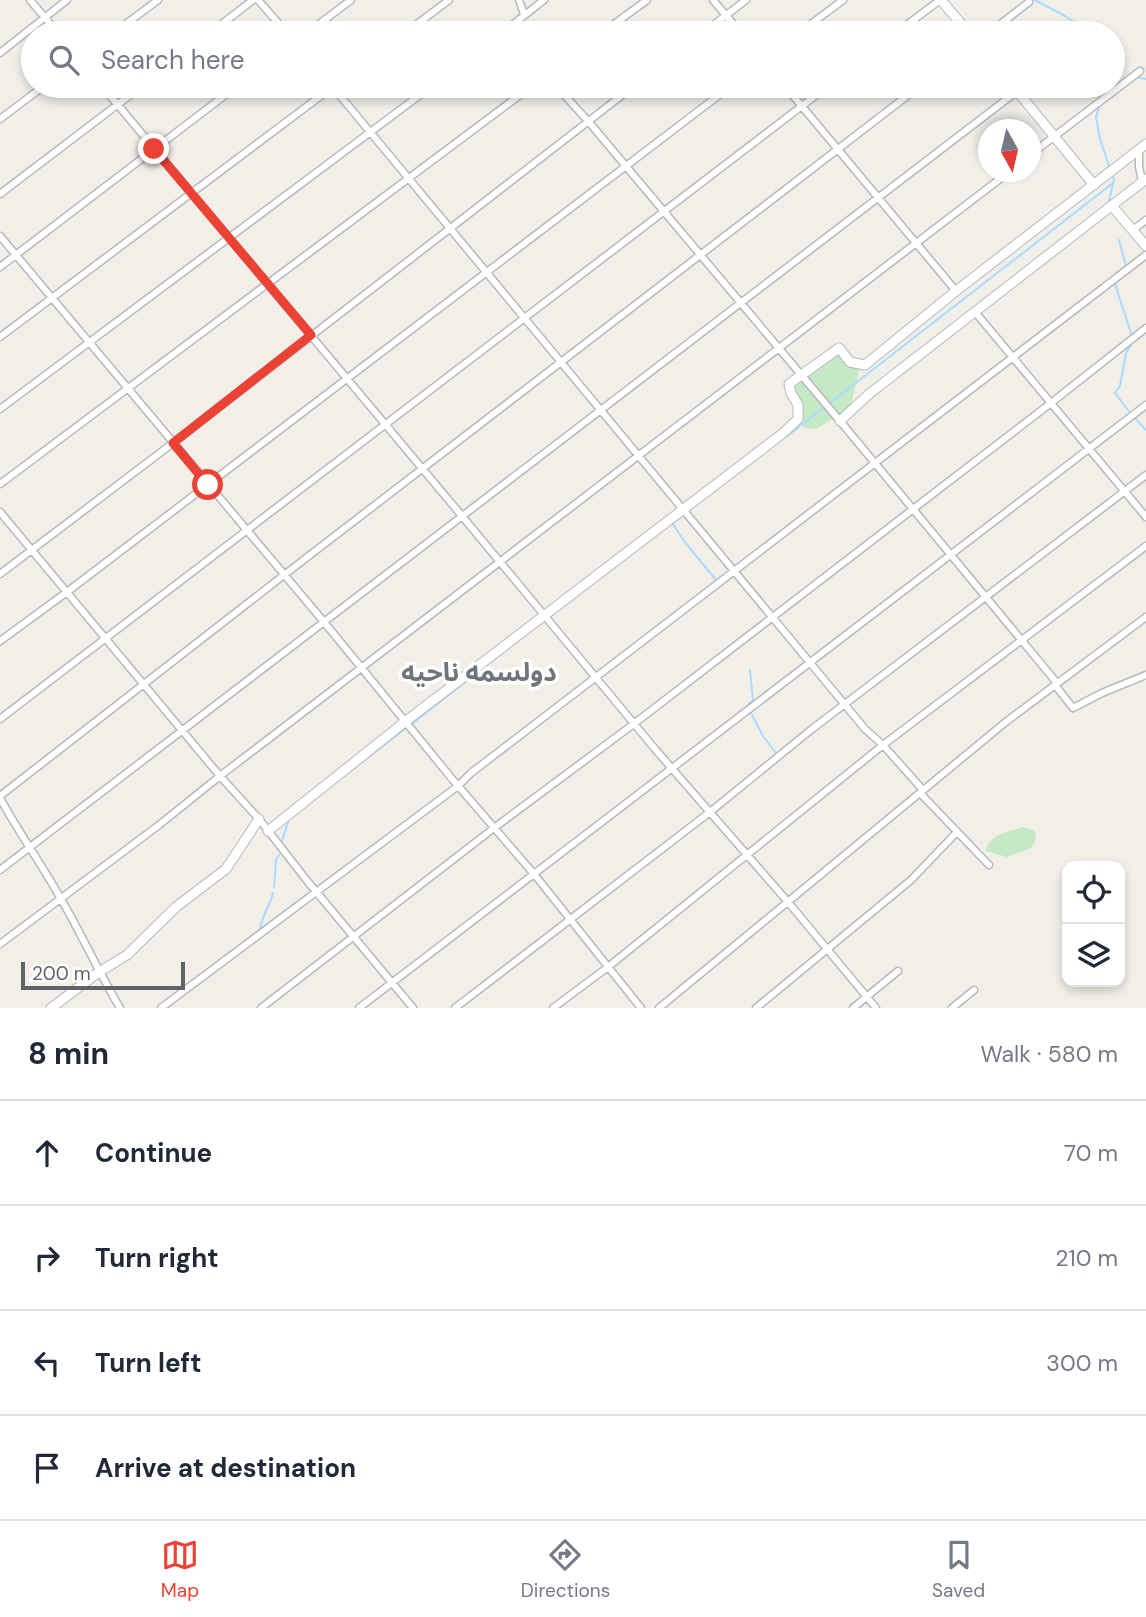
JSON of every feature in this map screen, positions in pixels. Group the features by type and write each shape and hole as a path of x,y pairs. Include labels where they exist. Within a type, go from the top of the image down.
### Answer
{"street":[{"path":"30,0 48,21"},
{"path":"41,21 67,0"},
{"path":"130,21 158,0"},
{"path":"227,21 256,0 276,21"},
{"path":"323,21 351,0"},
{"path":"420,21 449,0"},
{"path":"519,0 524,14"},
{"path":"519,21 544,0"},
{"path":"618,21 647,0"},
{"path":"713,0 731,21"},
{"path":"718,21 746,0"},
{"path":"815,21 843,0"},
{"path":"912,21 941,0 959,21"},
{"path":"1004,21 1029,2"},
{"path":"0,52 21,36"},
{"path":"1125,82 1140,71"},
{"path":"0,119 28,98"},
{"path":"111,98 672,769 876,1008"},
{"path":"0,194 126,98"},
{"path":"0,267 221,98"},
{"path":"0,337 317,98"},
{"path":"343,98 865,729 883,745 921,792 989,865"},
{"path":"0,410 416,98"},
{"path":"0,484 516,98"},
{"path":"567,98 840,421 1021,640 1073,708 1146,675"},
{"path":"0,574 618,98"},
{"path":"0,641 714,98"},
{"path":"796,98 956,291"},
{"path":"0,719 812,98"},
{"path":"120,1008 61,899 0,797 904,98"},
{"path":"0,870 1004,98"},
{"path":"1026,98 1094,185"},
{"path":"1041,147 1105,98"},
{"path":"268,831 406,721 782,434 798,419 798,405 789,384 800,375 839,348 850,362 865,365 1142,147"},
{"path":"840,421 869,394 1144,181 1139,166 1142,147"},
{"path":"0,944 996,182"},
{"path":"1112,206 1146,246"},
{"path":"1133,230 1146,220"},
{"path":"0,236 534,874 641,1008"},
{"path":"161,1008 458,786 1146,255"},
{"path":"975,312 1146,517"},
{"path":"261,1008 1146,328"},
{"path":"359,1008 1146,405"},
{"path":"455,1008 710,812 845,704 1146,475"},
{"path":"0,512 259,819 413,1008"},
{"path":"553,1008 608,967 883,745 1146,546"},
{"path":"659,1008 1007,721 1146,617"},
{"path":"51,1008 127,955 176,906 226,869 259,819"},
{"path":"756,1008 911,880 957,832"},
{"path":"853,1008 898,971"},
{"path":"952,1008 974,990"}],"green space":[{"path":"839,352 859,370 850,410 817,429 804,428 800,404 792,384"},
{"path":"1023,827 1035,831 1036,839 1031,848 1007,857 986,851 995,837"}],"waterway":[{"path":"1035,0 1072,21"},
{"path":"1137,77 1146,79"},
{"path":"1100,104 1096,117 1109,166"},
{"path":"1109,202 1113,176"},
{"path":"830,403 1113,183"},
{"path":"1119,240 1126,266"},
{"path":"1115,284 1132,336"},
{"path":"1131,345 1126,353 1120,386 1115,393 1131,414"},
{"path":"786,437 823,408"},
{"path":"1135,418 1146,430"},
{"path":"673,524 716,580"},
{"path":"413,723 525,635"},
{"path":"747,706 753,700 750,670"},
{"path":"750,711 775,752"},
{"path":"340,779 406,728"},
{"path":"282,841 289,819"},
{"path":"274,887 276,860 279,855"},
{"path":"260,930 273,893"}],"district":[{"name":"دولسمه ناحیه","path":"479,672"}],"route":[{"path":"154,149 311,335 173,443 208,485"}]}
